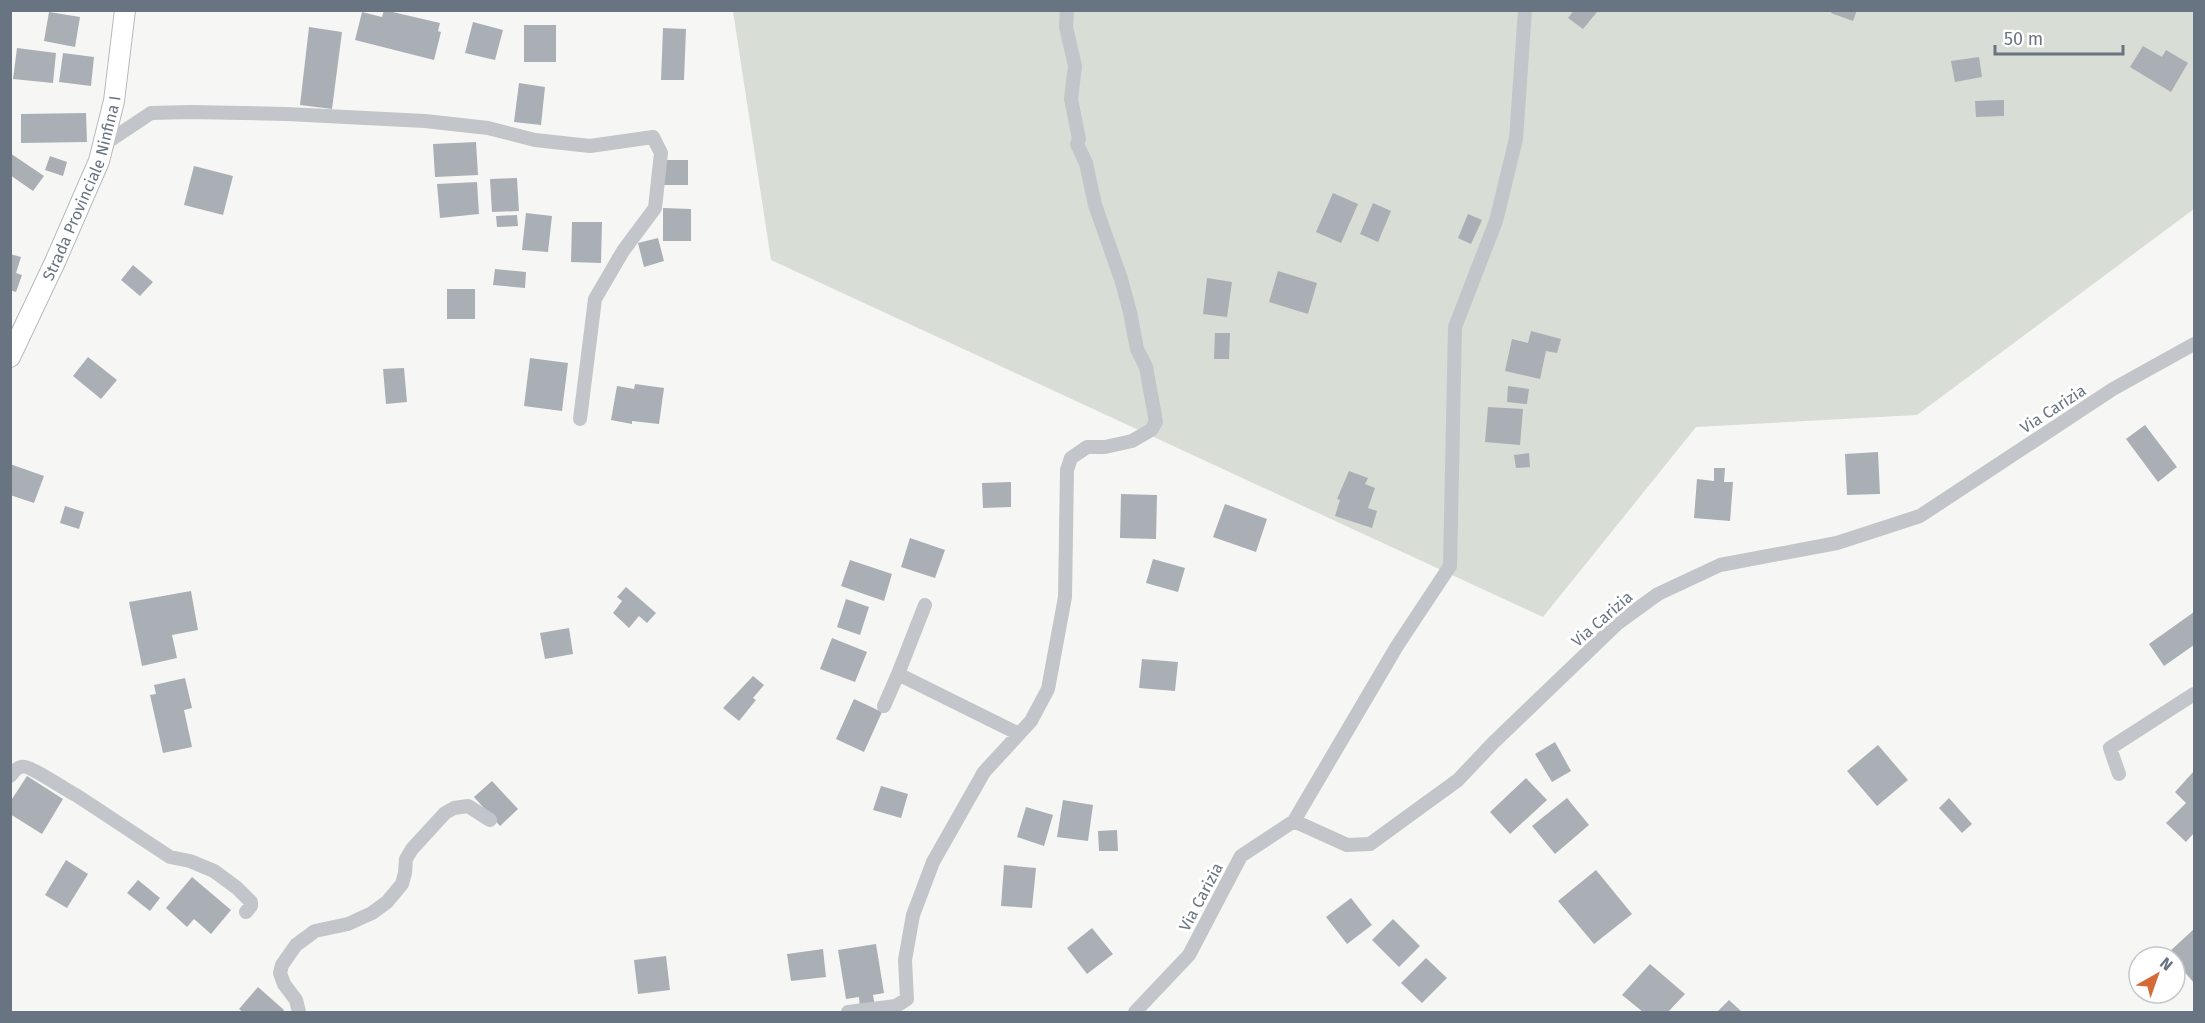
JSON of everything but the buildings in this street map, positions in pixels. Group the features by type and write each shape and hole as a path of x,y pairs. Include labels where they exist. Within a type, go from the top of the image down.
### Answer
{"main road":[{"name":"Strada Provinciale Ninfina I","path":"10,357 78,211 99,160 114,101 125,10"}],"street":[{"path":"848,1012 896,1006 907,999 904,960 913,915 933,862 984,772 1031,721 1047,689 1065,597 1067,479 1071,458 1087,447 1105,447 1132,441 1151,430 1156,422 1146,367 1137,349 1121,279 1095,205 1092,182 1077,144 1079,139 1071,99 1075,66 1066,33 1066,10"},
{"path":"1294,821 1397,646 1450,566 1455,327 1496,221 1516,139 1525,10"},
{"path":"103,145 151,113 190,112 425,121 488,128 535,140 590,146 653,137 661,153 655,208 623,251 595,299 580,419"},
{"name":"Via Carizia","path":"1135,1012 1189,955 1241,856 1294,821 1347,844 1370,844 1458,780 1494,742 1618,623 1658,594 1720,565 1837,543 1920,516 2113,389 2194,344"},
{"path":"884,706 925,605"},
{"path":"898,674 1019,734"},
{"path":"2119,774 2110,748 2194,694"},
{"path":"10,776 22,766 30,767 170,857 190,861 214,871 251,902 246,912"},
{"path":"299,1012 296,1000 284,984 280,973 282,965 296,945 315,931 348,924 372,913 387,902 402,884 405,859 445,813 454,808 468,806 490,820"}],"shaded area":[{"path":"733,11 2194,11 2194,209 1917,415 1696,427 1543,617 771,260"}]}
